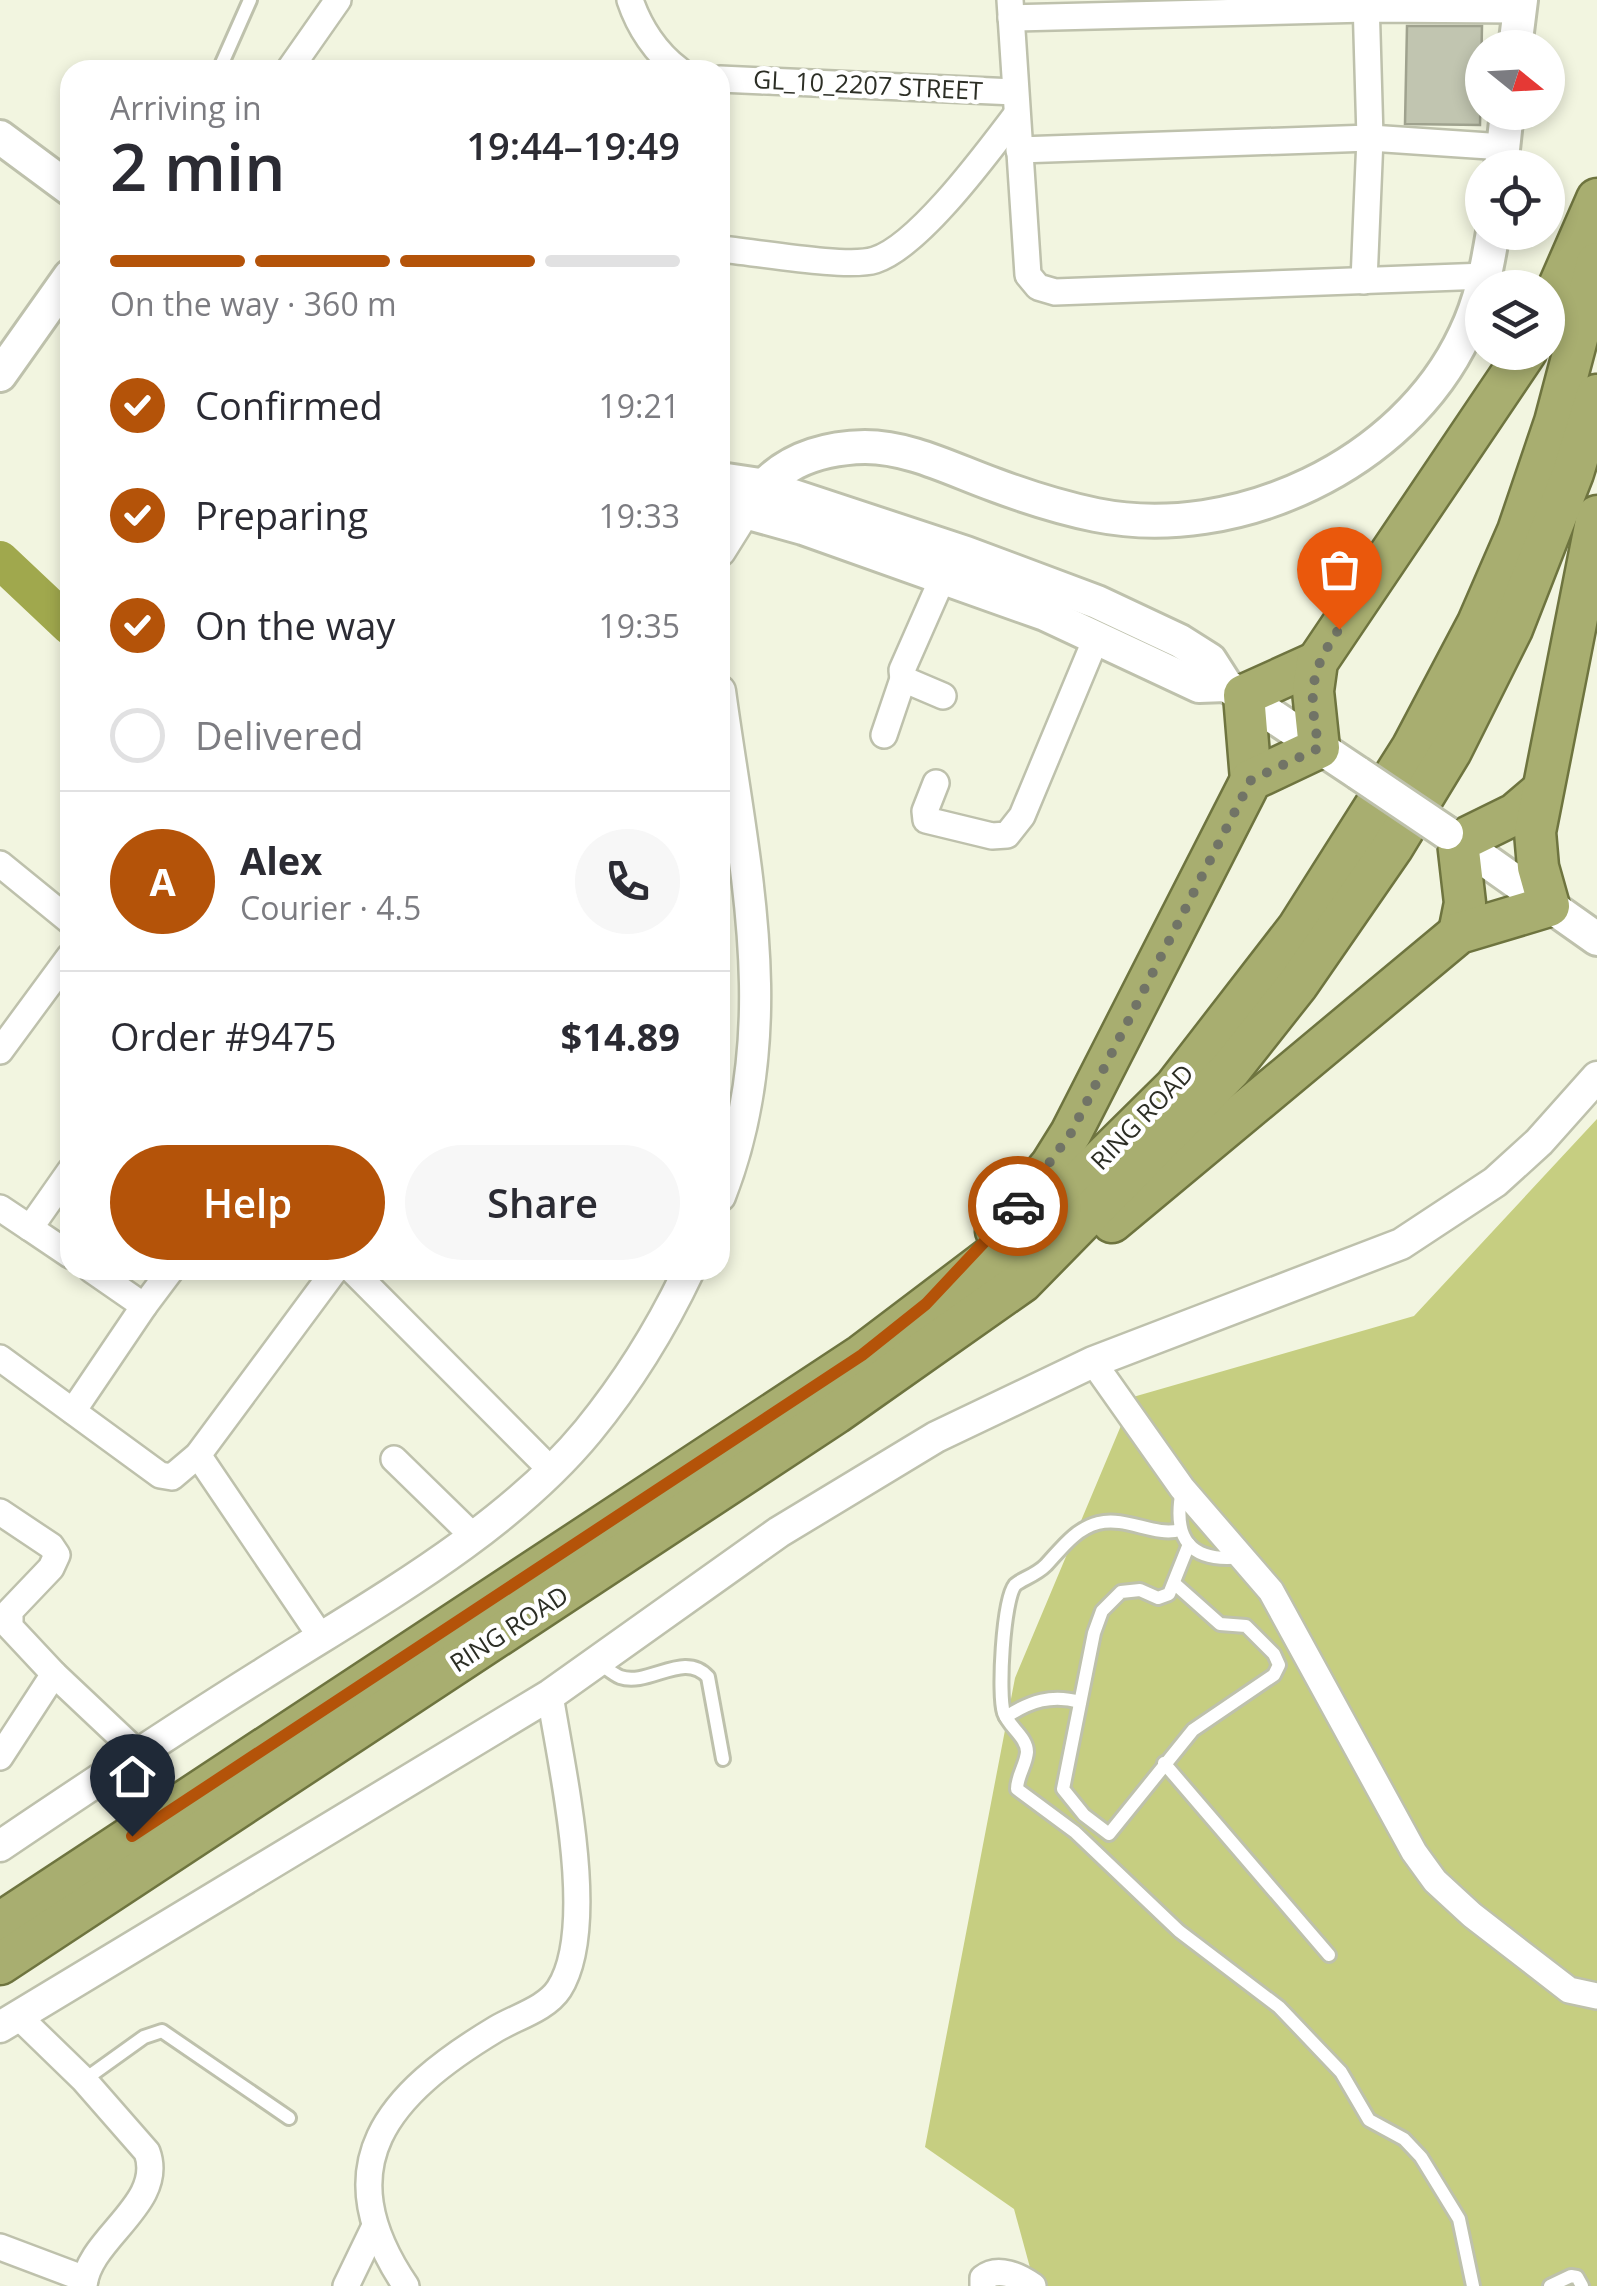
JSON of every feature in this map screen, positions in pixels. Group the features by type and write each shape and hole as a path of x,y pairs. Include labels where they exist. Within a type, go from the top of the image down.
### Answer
{"highway":[{"path":"1565,271 1597,199"},
{"name":"RING ROAD","path":"0,1923 845,1366 1040,1220 1175,1086 1298,928 1412,748 1478,623 1518,530 1556,422 1597,263"},
{"path":"1251,780 1319,748 1313,691 1316,662 1514,370"},
{"name":"RING ROAD","path":"0,1964 836,1414 1022,1282 1230,1070 1298,984 1392,848 1451,751 1512,629 1566,491 1597,395"},
{"path":"1022,1282 1073,1253 1191,1159 1460,932 1548,906 1536,850 1542,790 1597,516"},
{"path":"926,1304 1019,1204 1071,1133 1251,780 1235,690 1316,662"},
{"path":"1460,932 1465,903 1452,838 1514,814 1542,790"}],"main road":[{"path":"1517,30 1520,5"},
{"path":"0,137 60,181"},
{"path":"0,376 60,290"},
{"path":"741,501 770,476 810,457 830,450 868,447 922,457 996,486 1100,516 1168,521 1235,511 1302,487 1344,465 1386,434 1443,372 1465,334"},
{"path":"741,501 1097,636 1199,686 1235,690"},
{"path":"741,501 966,553 1097,602 1180,641 1210,660 1235,690 1597,938"}],"street":[{"path":"296,60 338,0"},
{"path":"630,0 636,20 668,60"},
{"path":"1364,281 1370,138 1366,4"},
{"path":"1465,277 1055,292 1038,287 1028,275 1011,9 1520,5"},
{"name":"GL_10_2207 STREET","path":"730,79 1015,104"},
{"path":"730,250 874,261 898,248 923,224 1015,104"},
{"path":"1018,150 1370,138 1465,152"},
{"path":"730,527 741,501"},
{"path":"884,735 903,680 902,670 943,577"},
{"path":"936,783 925,811 926,820 1007,836 1022,816 1097,636"},
{"path":"903,680 943,696"},
{"path":"730,764 754,940 758,1009 745,1116 730,1164"},
{"path":"0,864 60,913"},
{"path":"0,1051 60,970"},
{"path":"0,2247 84,2282 89,2265 120,2228 150,2176 152,2165 146,2152 84,2080 9,2021 550,1695 779,1532 868,1476 965,1422 1094,1362 1400,1244 1495,1182 1539,1142 1597,1078"},
{"path":"30,1228 60,1185"},
{"path":"0,1208 60,1248"},
{"path":"106,1280 144,1306"},
{"path":"74,1411 164,1280"},
{"path":"0,1358 160,1475 172,1477 184,1471 198,1455 330,1280"},
{"path":"347,1280 551,1470"},
{"path":"3,1839 140,1755 473,1536 551,1470 588,1432 632,1370 683,1280"},
{"path":"1094,1362 1182,1488 1288,1618 1370,1775 1435,1881 1569,1990 1597,1996"},
{"path":"198,1455 320,1637"},
{"path":"394,1458 473,1536"},
{"path":"0,1512 51,1546 57,1556 51,1568 10,1611 10,1627 140,1755"},
{"path":"0,1756 54,1674"},
{"path":"406,2286 374,2228 368,2194 371,2155 387,2119 413,2088 464,2048 547,2003 561,1986 578,1904 550,1695"},
{"path":"346,2286 374,2228"},
{"path":"983,2286 983,2278 990,2272 1001,2272 1033,2286"}],"lane":[{"path":"223,60 250,0"},
{"path":"1182,1488 1180,1530 1189,1544 1202,1556 1218,1560 1242,1557"},
{"path":"1180,1530 1166,1534 1144,1526 1101,1522 1066,1542 1032,1579 1019,1581 1013,1588 1006,1616 1002,1690 1006,1717 1027,1753 1017,1789 1096,1850 1145,1902 1279,2007 1341,2072 1369,2120 1404,2139 1421,2157 1459,2218 1474,2286"},
{"path":"1109,1834 1084,1815 1063,1789 1094,1633 1112,1600 1131,1588 1164,1598 1175,1584 1189,1544"},
{"path":"1096,1850 1194,1730 1274,1675 1279,1665 1274,1654 1246,1626 1220,1624 1175,1584"},
{"path":"599,1663 621,1677 635,1678 690,1666 701,1670 708,1677 723,1758"},
{"path":"1006,1717 1035,1701 1058,1697 1080,1702"},
{"path":"1164,1763 1330,1955"},
{"path":"84,2080 144,2037 162,2031 289,2118"},
{"path":"1550,2286 1571,2276 1578,2277 1582,2286"}],"green space":[{"path":"1597,1119 1597,2286 1035,2286 1014,2209 925,2147 1015,1678 1133,1397 1414,1316"}],"building":[{"path":"1407,26 1482,26 1482,30 1465,30 1465,125 1405,124"}],"waterway":[{"path":"0,560 60,617"}],"way so far":[{"path":"1018,1206 1071,1133 1251,780 1319,748 1314,722 1316,662 1339,629"}],"route":[{"path":"132,1836 862,1355 926,1304 1018,1206"}]}
